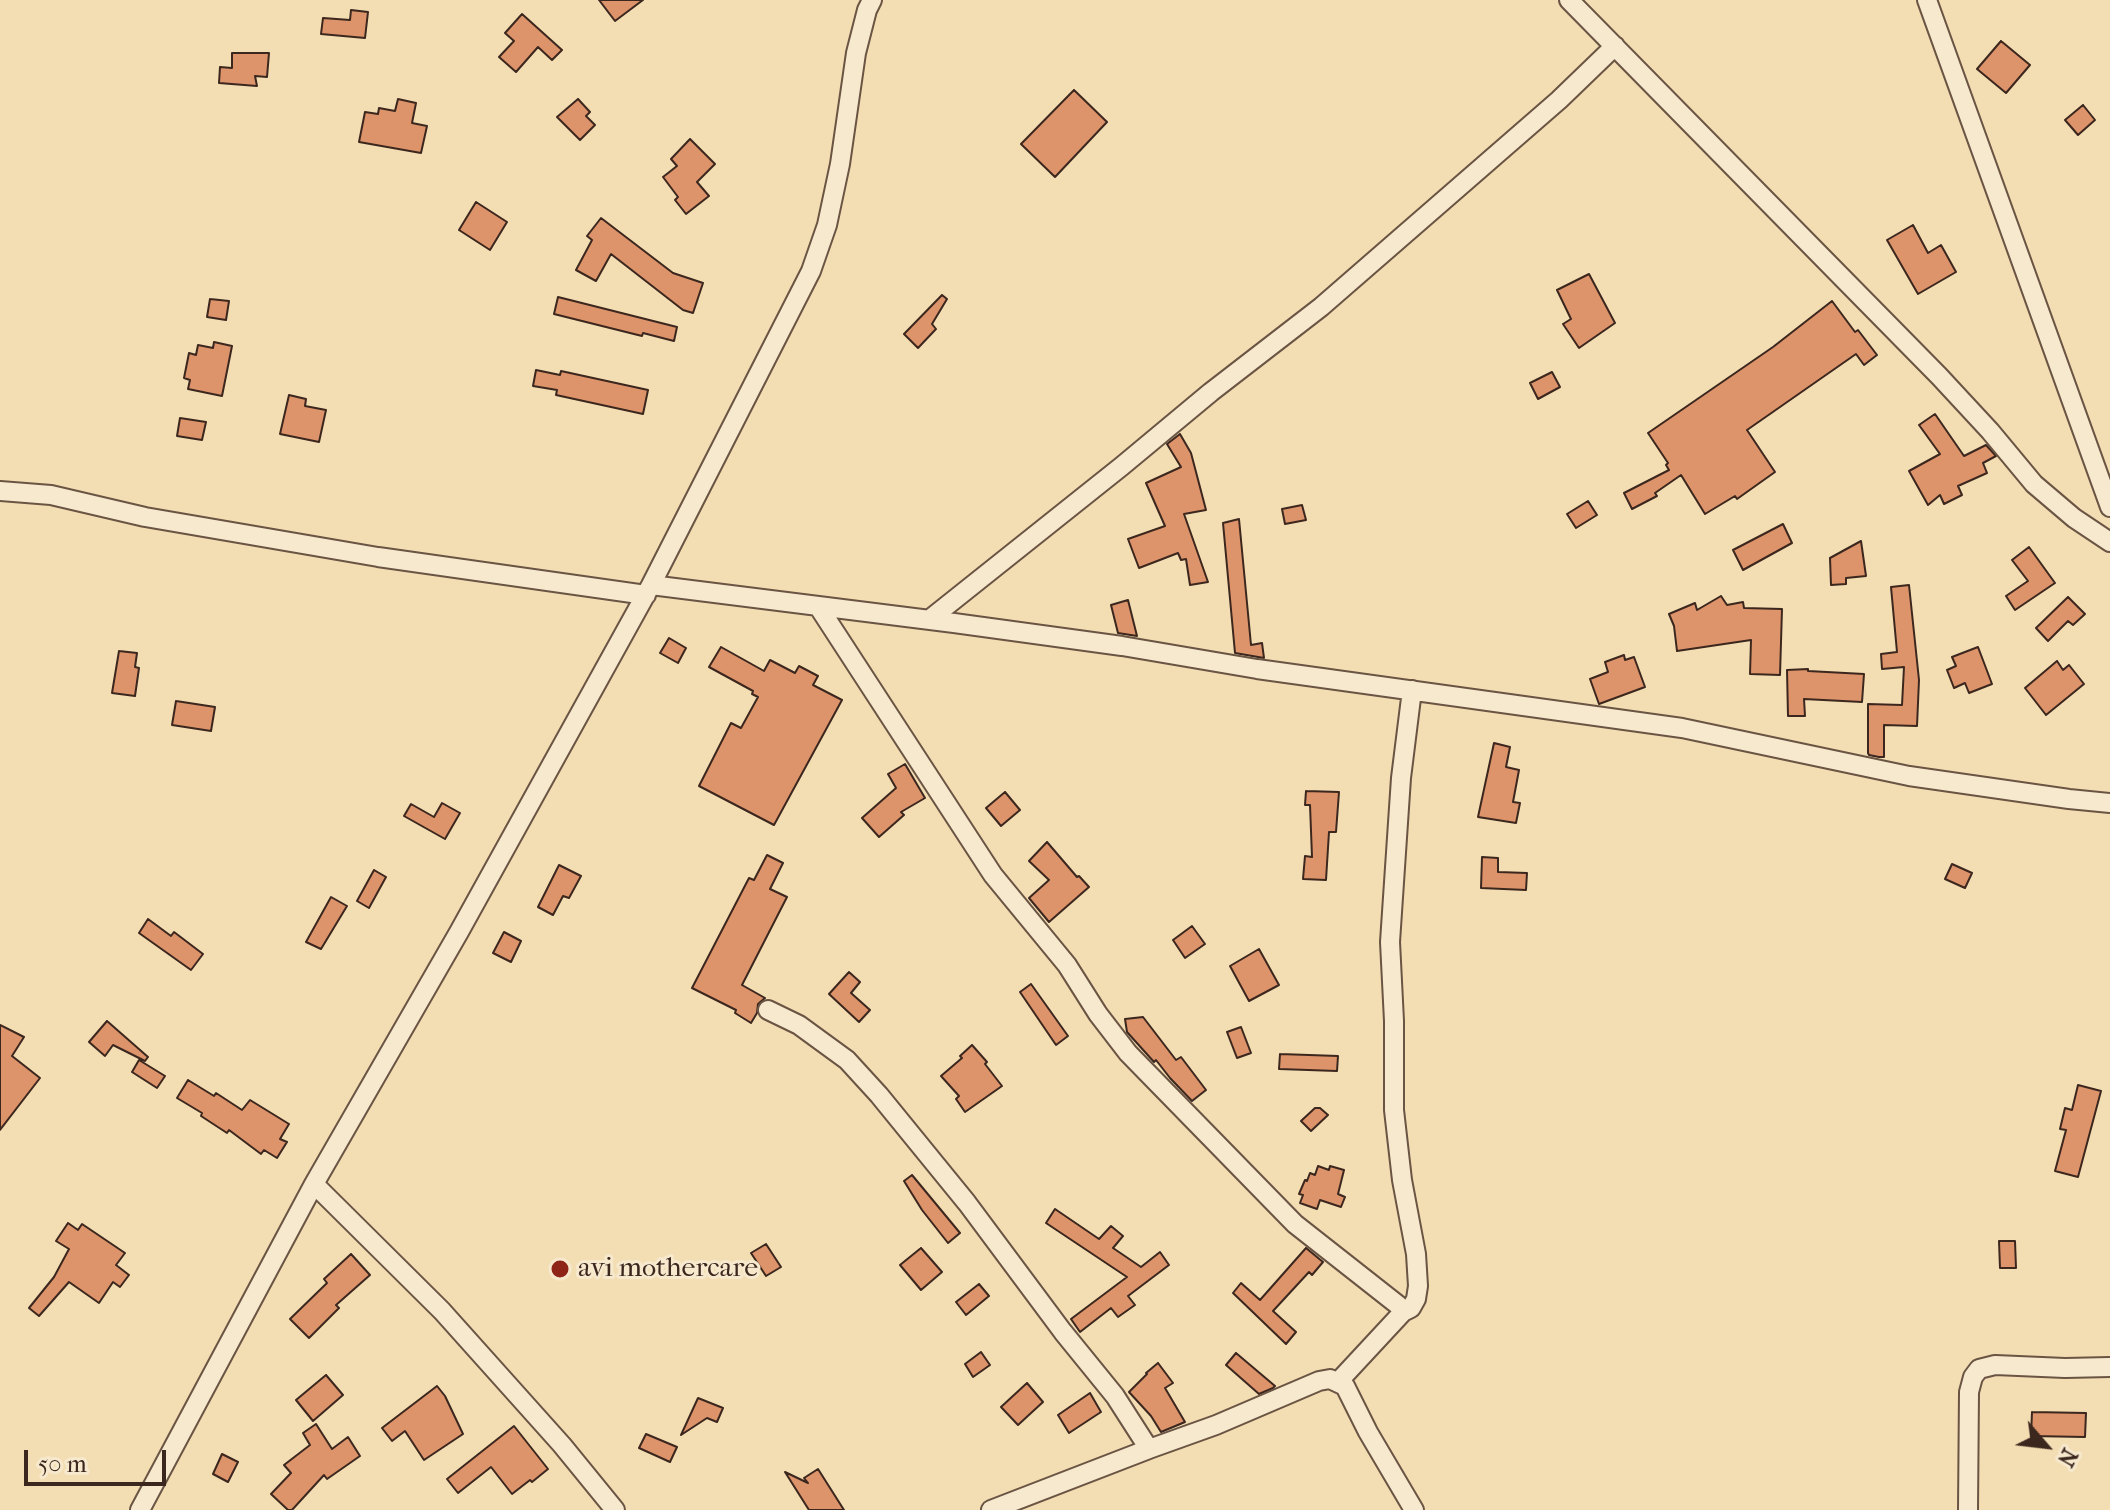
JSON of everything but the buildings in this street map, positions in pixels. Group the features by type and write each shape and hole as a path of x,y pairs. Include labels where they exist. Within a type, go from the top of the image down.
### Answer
{"street":[{"path":"140,1510 314,1184 459,932 648,590 758,380 811,271 830,210 856,53 872,0"},
{"path":"1569,0 1939,376 2034,484 2074,518 2110,542"},
{"path":"1927,0 2110,507"},
{"path":"930,619 1321,307 1559,100 1615,46"},
{"path":"0,491 51,495 145,517 378,557 648,590 930,619 1257,669 1682,728 1909,776 2110,803"},
{"path":"818,606 993,875 1067,965 1098,1014 1128,1053 1295,1224 1403,1312"},
{"path":"1338,1382 1403,1312 1411,1308 1418,1286 1394,1110 1390,942 1401,778 1412,690"},
{"path":"768,1010 799,1025 847,1060 889,1106 1115,1396 1149,1449"},
{"path":"314,1184 442,1311 562,1445 615,1510"},
{"path":"1968,1510 1969,1392 1979,1369 1995,1365 2110,1367"},
{"path":"991,1510 1330,1379 1345,1386 1414,1510"}],"place":[{"name":"avi mothercare","path":"560,1269"}]}
